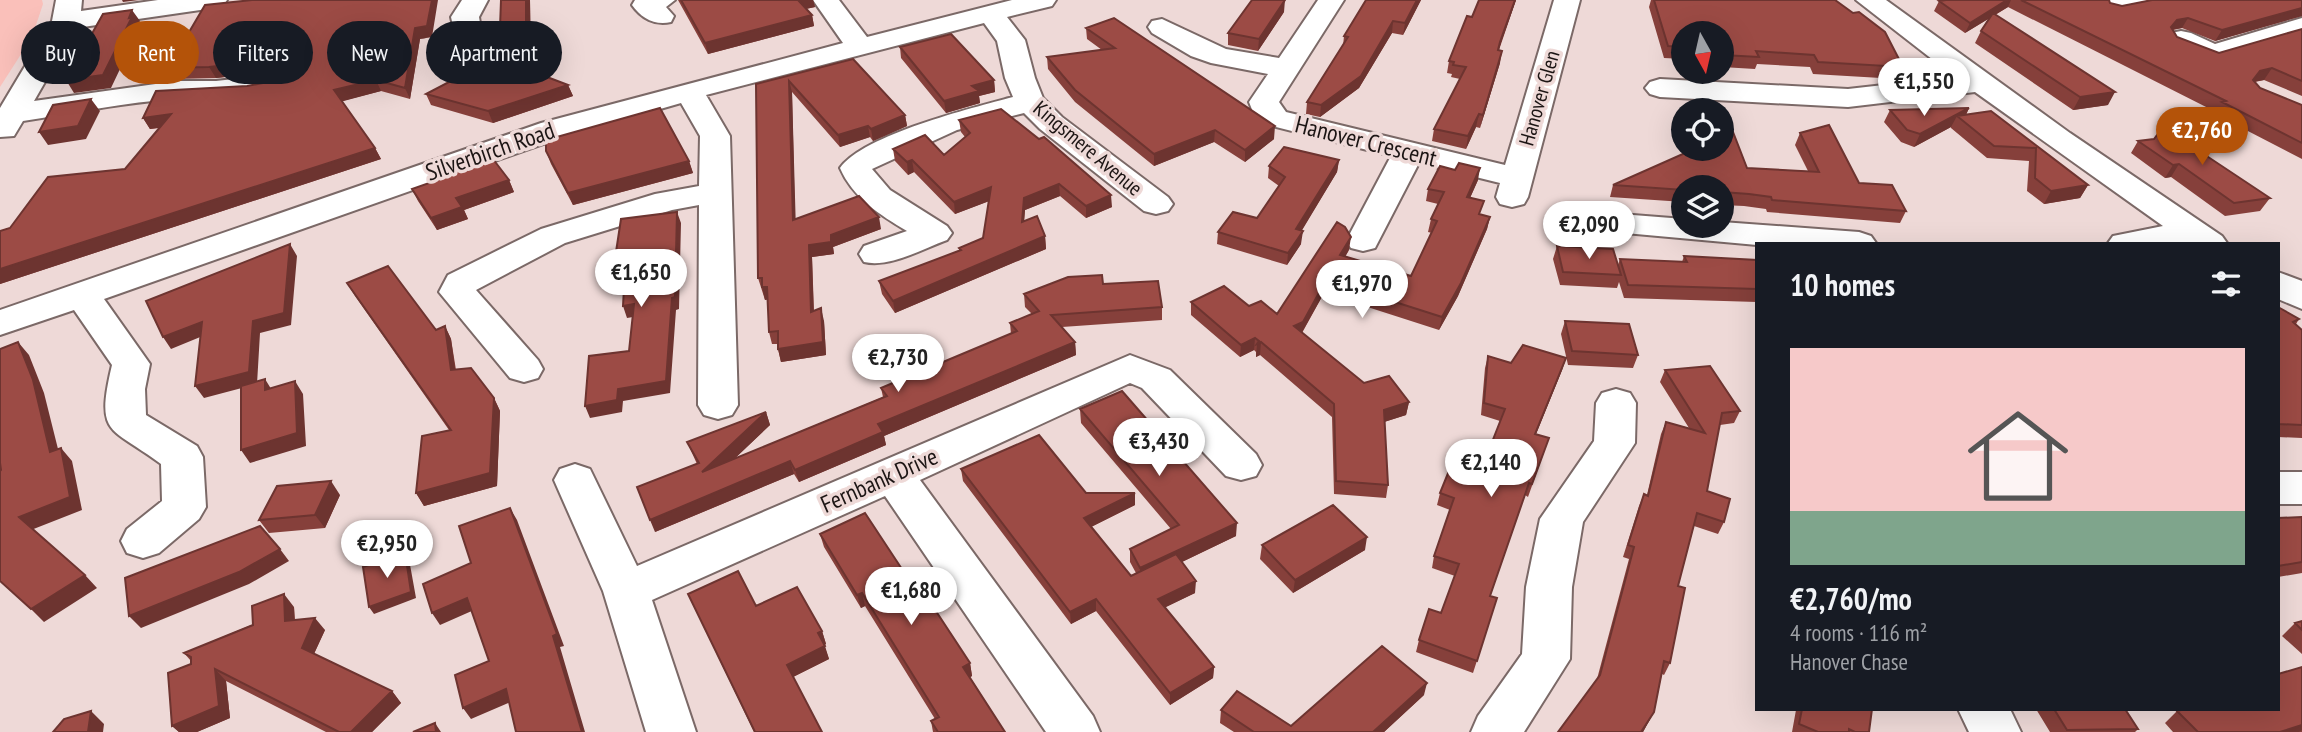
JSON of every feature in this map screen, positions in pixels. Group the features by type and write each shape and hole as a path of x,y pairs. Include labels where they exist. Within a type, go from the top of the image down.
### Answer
{"street":[{"path":"6,123 68,10 214,0"},
{"path":"466,21 465,17 475,0"},
{"path":"826,0 859,46"},
{"name":"Silverbirch Road","path":"0,323 509,143 689,91 1043,0"},
{"name":"Hanover Crescent","path":"1331,0 1264,102 1268,113 1275,118 1409,152 1515,187"},
{"name":"Hanover Glen","path":"1515,187 1567,0"},
{"path":"1870,0 1980,83 2201,238"},
{"name":"Kingsmere Avenue","path":"990,13 1012,40 1020,78 1030,102 1051,123 1156,204"},
{"path":"1205,25 1169,31 1201,50 1221,57 1286,68"},
{"path":"2181,40 2213,54 2302,26"},
{"path":"1660,88 1848,98 1980,83"},
{"path":"6,123 177,90 216,90 268,84"},
{"path":"689,91 715,135 718,405"},
{"path":"876,254 935,233 885,203 858,175 856,168 861,162 946,124 1030,102"},
{"path":"1363,241 1409,152"},
{"path":"524,369 457,292 461,283 553,236 667,201 714,193"},
{"path":"1582,221 1846,242"},
{"path":"2140,242 2201,238"},
{"path":"2280,284 2302,297"},
{"path":"82,294 131,364 124,395 124,416 132,430 168,446 182,457 184,507 143,541"},
{"name":"Fernbank Drive","path":"626,590 893,475 1130,368 1157,379 1241,465"},
{"path":"1496,732 1546,659 1549,587 1562,519 1614,443 1616,403"},
{"path":"893,475 1076,732"},
{"path":"575,480 626,590 671,732"},
{"path":"2280,488 2302,488"},
{"path":"1984,711 1996,732"}],"shaded area":[{"path":"0,0 42,0 37,21 21,21 21,54 0,87"}],"building":[{"path":"252,0 432,0 426,26 415,28 412,46 412,21 327,21 327,84 359,84 334,90 375,148 0,269 0,231 10,228 48,177 125,169 171,114 143,118 156,91 257,84 313,84 313,21 213,21 213,67 199,67 199,21 196,21 205,5"},
{"path":"501,0 526,0 526,21 500,21"},
{"path":"681,0 798,0 812,15 705,43"},
{"path":"1252,0 1285,0 1259,39 1228,33"},
{"path":"1366,0 1417,0 1405,23 1393,21 1361,76 1321,105 1307,102 1348,37 1344,36"},
{"path":"1479,0 1515,0 1500,42 1498,50 1502,51 1483,115 1479,114 1468,136 1434,129 1466,67 1453,65 1454,62 1449,61 1467,16 1472,17"},
{"path":"1654,0 1835,0 1853,13 1859,12 1885,32 1903,67 1818,62 1814,55 1756,51 1759,57 1734,56 1734,21 1671,21 1671,46 1668,46"},
{"path":"2007,0 1970,23 1939,1"},
{"path":"2021,0 2109,0 2110,3 2122,6 2152,0 2302,0 2302,8 2222,30 2188,18 2177,20 2171,27 2177,37 2219,53 2302,29 2302,81 2272,68 2260,71 2253,80 2260,88 2302,105 2302,143 2222,102 2226,101"},
{"path":"132,10 130,21 114,21 114,53 103,75 100,75 99,21 103,14"},
{"path":"1993,13 2115,92 2080,97 1981,31"},
{"path":"1114,18 1275,126 1245,150 1215,130 1154,154 1075,90 1047,57 1115,48 1086,28"},
{"path":"951,34 994,80 972,86 979,91 944,101 900,47"},
{"path":"853,59 905,115 871,129 868,126 838,135 789,81 793,220 859,196 879,217 831,235 831,242 809,245 811,312 821,308 823,342 778,349 778,331 769,332 767,287 762,287 762,278 758,278 756,84"},
{"path":"562,83 568,85 488,111 426,94 445,84"},
{"path":"91,99 78,126 39,132 53,105"},
{"path":"660,108 689,161 568,193 546,151 546,140"},
{"path":"1969,108 1920,134 1907,130 1890,110"},
{"path":"1001,109 1039,139 1044,137 1111,195 1086,206 1059,184 1024,198 1022,222 1037,216 1045,236 893,301 879,281 961,250 959,248 983,238 991,187 954,202 912,160 907,162 893,149 925,135 944,155 970,133 959,120"},
{"path":"1991,111 2088,185 2051,191 2035,178 2036,148 1994,146 1957,116"},
{"path":"1829,125 1859,183 1892,185 1906,211 1772,200 1771,197 1734,193 1734,175 1671,175 1671,189 1613,185 1671,159 1734,161 1734,135 1747,168 1819,172 1800,133"},
{"path":"2163,127 2270,198 2234,203 2179,164 2173,165 2138,141 2154,139"},
{"path":"1284,147 1339,160 1296,229 1303,231 1288,253 1218,232 1233,212 1257,218 1285,177 1269,166"},
{"path":"493,159 509,180 456,198 462,207 431,218 412,189 435,181 434,179"},
{"path":"1459,163 1480,168 1467,197 1484,201 1479,214 1490,217 1461,283 1442,317 1326,280 1303,322 1294,326 1364,383 1389,376 1409,402 1384,410 1388,485 1336,481 1334,404 1261,342 1257,344 1259,341 1255,338 1241,345 1191,302 1224,286 1249,306 1261,301 1277,314 1337,222 1345,227 1351,237 1340,255 1411,276 1437,221 1431,219 1444,192 1428,189 1440,166 1455,170"},
{"path":"677,212 675,297 672,298 666,381 618,389 617,400 585,406 589,356 629,351 634,304 623,306 626,251 616,252 621,219"},
{"path":"290,244 284,313 253,321 249,372 195,386 202,322 163,337 146,301"},
{"path":"1557,246 1613,249 1621,275 1563,272"},
{"path":"1684,256 1755,260 1755,289 1628,285 1620,259 1687,262"},
{"path":"388,266 436,330 445,326 451,370 471,368 494,398 490,473 416,493 422,436 451,430 347,283"},
{"path":"1102,275 1103,284 1158,281 1162,307 1051,315 1075,342 878,424 883,432 795,470 790,461 650,520 637,487 699,463 687,442 766,412 702,472 887,396 881,388 1017,331 1010,323 1039,311 1024,294 1068,277"},
{"path":"2280,308 2299,319 2293,322 2302,330 2302,425 2280,424"},
{"path":"1565,321 1629,324 1638,355 1572,351"},
{"path":"18,342 33,380 50,452 61,448 70,497 19,517 85,575 31,609 0,581 0,349"},
{"path":"1523,345 1566,358 1535,434 1549,438 1532,484 1529,483 1490,596 1497,598 1477,661 1419,640 1429,609 1441,613 1459,564 1434,556 1454,498 1440,493 1455,456 1483,465 1505,409 1484,403 1488,356 1511,363"},
{"path":"1710,366 1740,411 1722,413 1707,491 1730,499 1724,522 1697,513 1678,586 1685,588 1670,663 1664,661 1654,712 1641,732 1558,732 1600,675 1634,547 1628,545 1644,494 1648,496 1666,422 1705,433 1665,370"},
{"path":"265,379 265,390 295,381 297,433 241,450 241,386"},
{"path":"1122,391 1237,523 1140,568 1130,549 1179,525 1080,409"},
{"path":"1039,435 1086,493 1135,493 1084,518 1131,576 1176,554 1196,581 1158,599 1214,667 1170,693 1096,599 1070,612 961,469"},
{"path":"331,481 315,515 259,520 277,486"},
{"path":"1333,505 1367,537 1295,580 1262,545"},
{"path":"510,508 557,634 553,636 582,732 516,732 506,689 463,708 455,675 489,661 467,598 432,613 423,584 471,563 459,526"},
{"path":"865,513 921,598 926,596 970,663 963,667 1005,732 938,732 931,721 939,717 862,593 857,595 820,534"},
{"path":"2302,517 2302,562 2280,566 2280,518"},
{"path":"260,526 280,549 239,572 129,616 125,578"},
{"path":"405,552 411,592 369,607 363,567"},
{"path":"738,571 756,606 797,587 822,631 818,633 825,646 787,665 822,732 755,732 688,594"},
{"path":"284,594 285,621 315,618 302,648 392,691 351,732 339,732 215,669 219,706 172,726 168,673 191,664 191,657 184,653 253,625 252,606"},
{"path":"2302,621 2302,630 2295,623"},
{"path":"1382,646 1427,683 1373,732 1254,732 1221,710 1237,691 1291,726"},
{"path":"2302,667 2302,725 2280,732 2198,732 2177,711 2280,711 2280,673"},
{"path":"91,711 88,732 53,732 64,719"},
{"path":"1802,711 1872,711 1869,732 1849,729 1849,732 1818,732 1799,724"},
{"path":"2055,711 2126,711 2138,729 2067,730"},
{"path":"435,723 436,732 413,732"}]}
